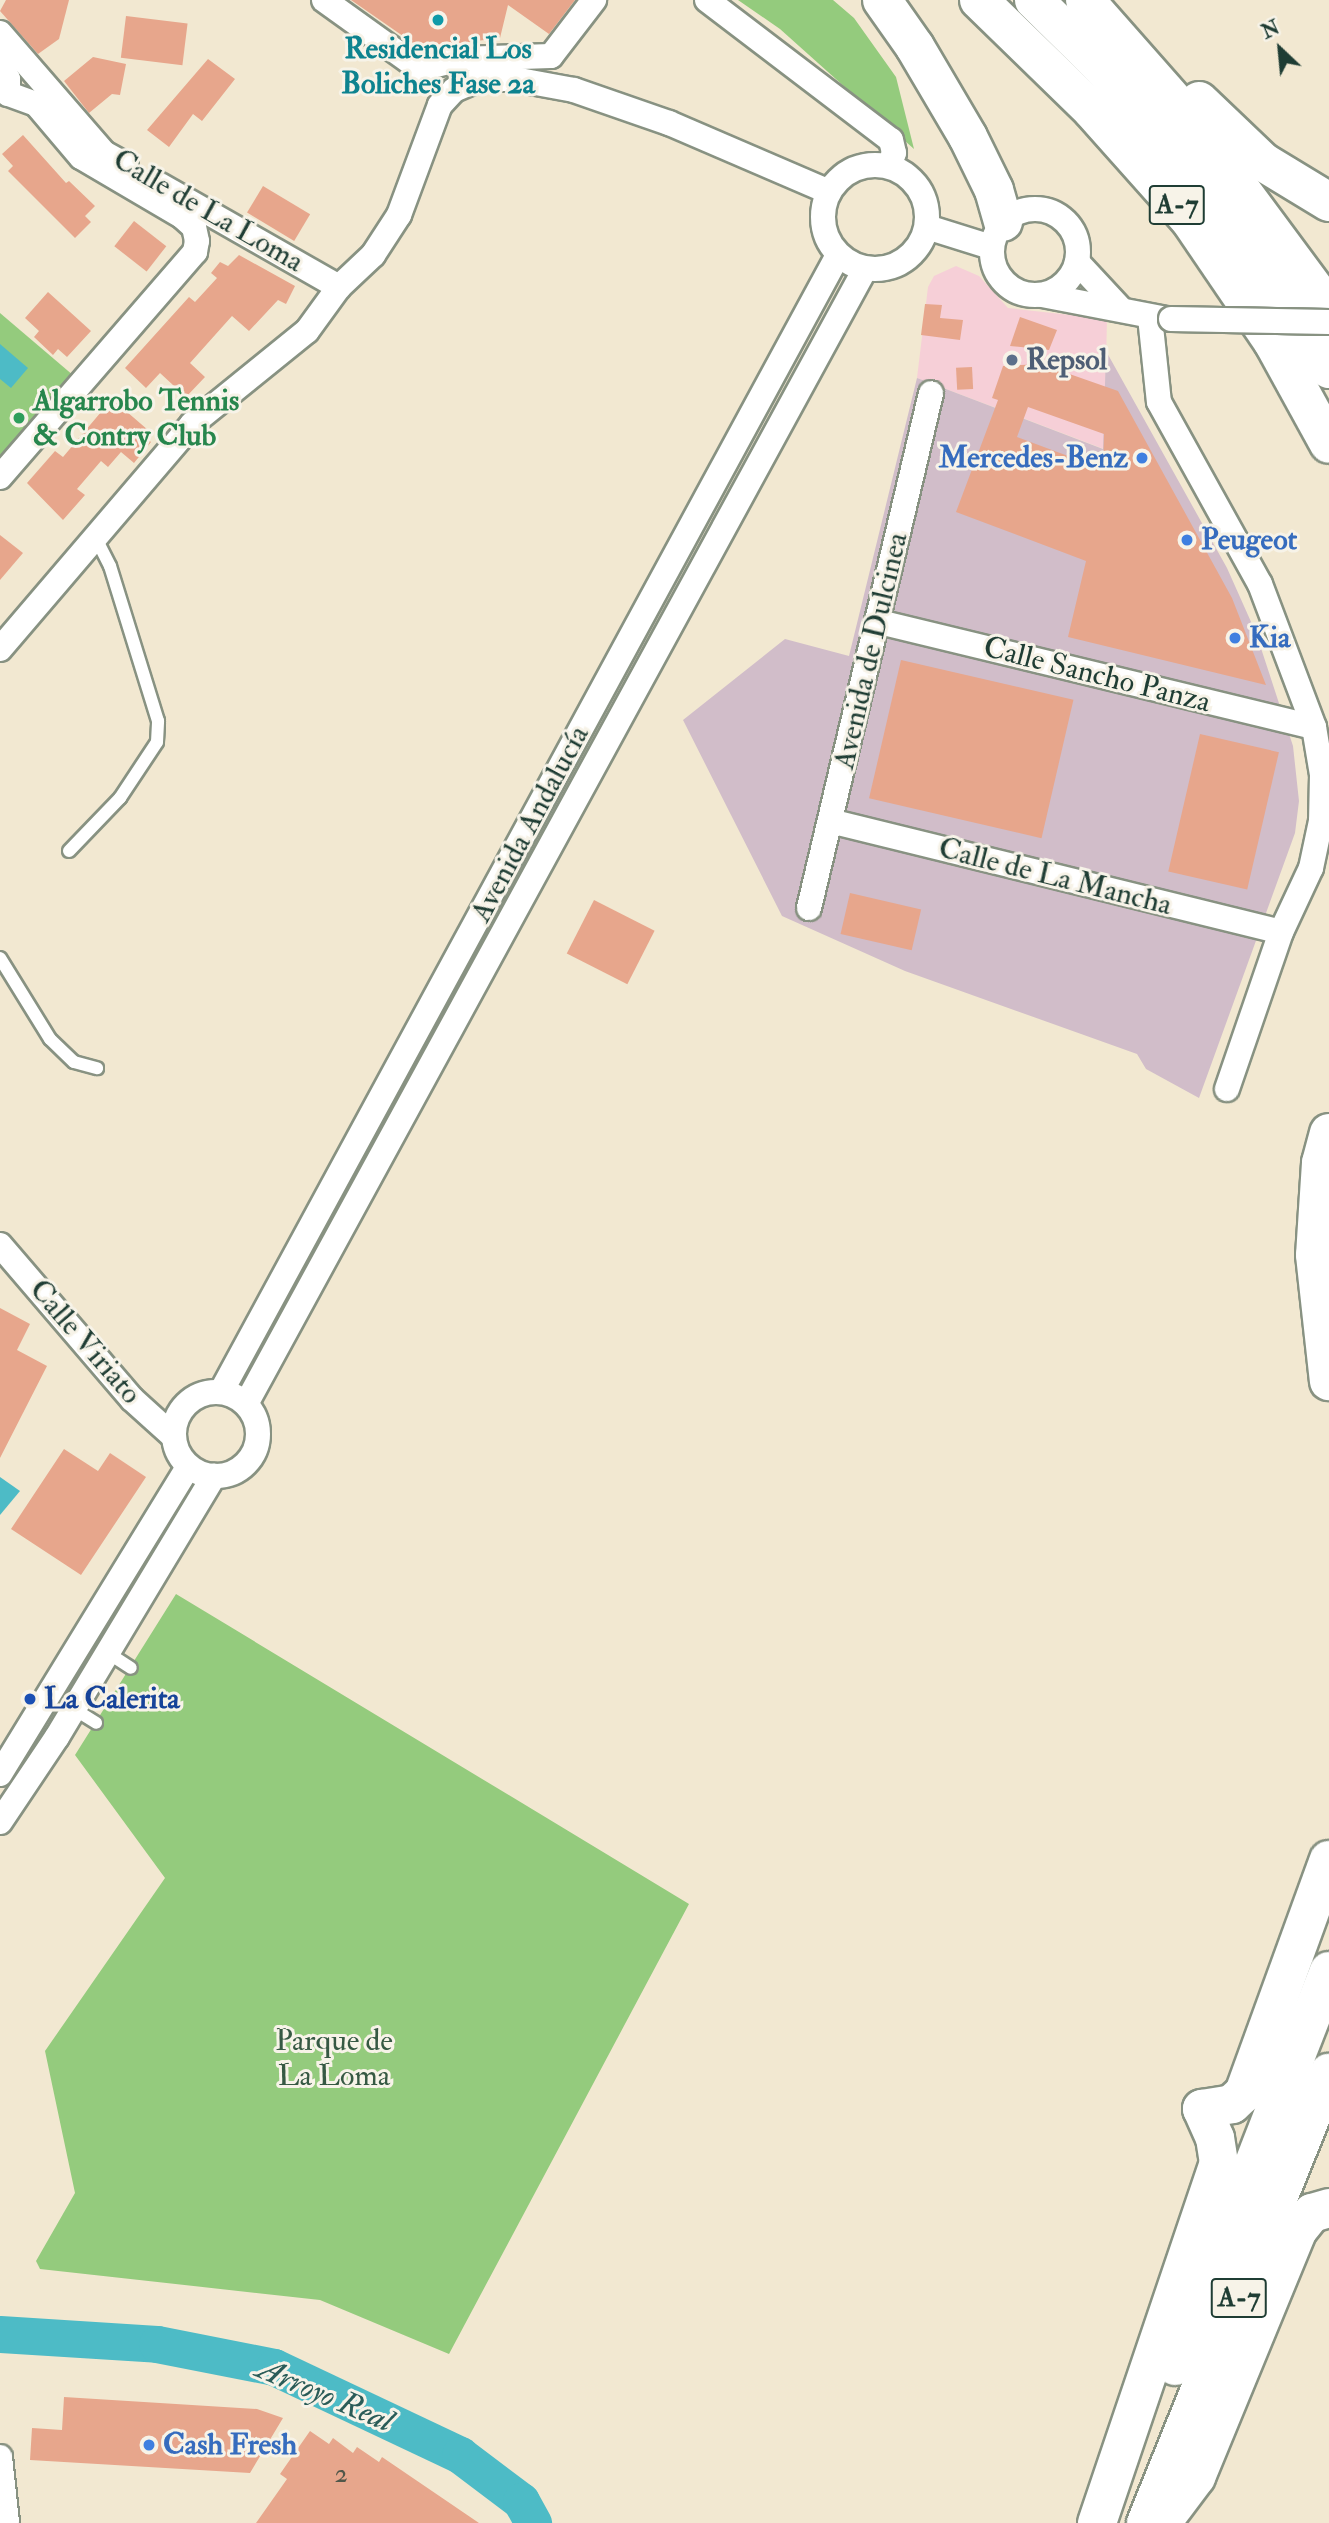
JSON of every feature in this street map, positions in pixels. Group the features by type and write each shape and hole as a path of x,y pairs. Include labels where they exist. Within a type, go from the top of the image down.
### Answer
{"highway":[{"path":"882,0 915,47 968,137 994,190 997,235"},
{"name":"A-7","path":"979,0 1092,110 1191,220 1273,342 1329,444"},
{"name":"A-7","path":"1034,0 1104,69 1213,194 1329,369"},
{"path":"1085,0 1182,110 1329,309"},
{"path":"1090,0 1263,162 1329,202"},
{"path":"1329,1133 1321,1163 1315,1255 1329,1381"},
{"path":"1097,2523 1219,2164 1215,2138 1202,2109 1231,2104 1244,2093 1329,1860"},
{"path":"1270,2124 1284,2045 1329,1911"},
{"name":"A-7","path":"1110,2523 1329,1970"},
{"name":"A-7","path":"1146,2523 1329,2073"},
{"path":"1162,2523 1196,2477 1298,2230 1312,2213 1329,2208"}],"street":[{"path":"324,0 420,69 460,59 551,56 594,0"},
{"path":"707,0 891,140 894,153 889,166"},
{"name":"Calle de La Loma","path":"0,33 104,153 339,287"},
{"path":"0,62 8,79 4,99 36,104 81,157 183,217 194,227 197,241 195,252 0,477"},
{"path":"0,649 192,424 263,371 307,331 339,287 373,256 399,215 440,105 454,90 480,79 514,79 573,90 669,123 829,192"},
{"path":"889,166 906,173 916,184 926,205 927,228 922,243 904,261 881,270 865,269 838,255 823,225 829,192 855,169 889,166"},
{"path":"927,228 997,235 1028,208 1056,213 1075,234 1077,262 1065,284 1042,295"},
{"path":"997,235 996,273 1005,283 1028,295 1119,307 1161,318 1329,322"},
{"name":"Avenida Andalucía","path":"221,1392 838,255"},
{"path":"1077,262 1119,307"},
{"name":"Avenida Andalucía","path":"246,1404 865,269"},
{"path":"1161,318 1159,402 1260,584 1314,727 1322,775 1321,821 1311,867 1281,932 1227,1089"},
{"name":"Avenida de Dulcinea","path":"809,908 879,622 930,393"},
{"name":"Calle Sancho Panza","path":"879,622 1314,727"},
{"name":"Calle de La Mancha","path":"830,821 1281,932"},
{"name":"Calle Viriato","path":"0,1245 132,1399 173,1436"},
{"path":"221,1392 246,1404 258,1428 254,1454 235,1472 214,1476 188,1467 173,1436 175,1422 187,1404 206,1393 221,1392"},
{"path":"0,1774 188,1467"},
{"path":"0,1822 74,1709 214,1476"},
{"path":"0,2457 7,2523"}],"lane":[{"path":"68,851 120,798 158,742 158,721 110,566 94,537"},
{"path":"0,958 50,1039 74,1062 97,1068"},
{"path":"108,1653 131,1668"},
{"path":"74,1709 96,1723"}],"shaded area":[{"name":"Repsol","path":"956,266 979,276 1008,308 1107,319 1104,449 917,378 928,287 934,276"},
{"path":"1106,351 1227,568 1256,633 1293,746 1299,801 1295,833 1199,1098 1146,1069 1137,1054 905,971 782,916 683,720 785,639 849,656 917,378 1103,449"}],"green space":[{"path":"738,0 833,0 854,18 896,77 914,149 780,29"},
{"name":"Algarrobo Tennis & Contry Club","path":"0,313 74,376 0,461"},
{"name":"Parque de La Loma","path":"176,1594 689,1904 449,2354 320,2300 40,2269 36,2261 75,2193 45,2051 165,1878 75,1755"}],"water":[{"path":"0,344 28,368 11,388 0,379"},
{"path":"0,1477 20,1491 0,1515"}],"building":[{"path":"6,0 69,0 59,39 38,54 0,11"},
{"name":"Residencial Los Boliches Fase 2a","path":"351,0 575,0 549,34 508,5 500,38 445,45 426,52"},
{"path":"126,16 188,24 182,65 121,58"},
{"path":"93,57 126,64 120,95 112,94 89,113 64,81"},
{"path":"208,59 235,79 202,121 193,114 169,147 147,130"},
{"path":"23,135 66,183 69,181 95,206 85,216 91,222 75,238 8,171 13,166 2,154"},
{"path":"263,186 310,214 294,241 247,213"},
{"path":"134,221 166,246 147,271 114,246"},
{"path":"239,255 295,286 286,304 278,300 249,331 232,316 190,363 205,377 186,397 160,373 146,388 125,368 189,297 195,302 217,278 211,273 220,262 228,266"},
{"path":"48,292 91,331 67,357 58,349 53,355 34,337 39,331 25,318"},
{"path":"925,304 942,305 940,318 963,320 960,340 921,335"},
{"path":"1020,317 1057,330 1049,350 1010,346"},
{"path":"1041,364 1118,391 1232,598 1266,685 1068,637 1086,561 956,512 998,400 992,398 1003,366","holes":["1028,407 1104,434 1103,469 1017,437"]},
{"path":"972,367 973,389 957,390 956,368"},
{"path":"112,399 148,430 143,436 151,442 134,463 121,452 108,467 101,461 77,489 85,495 63,520 27,483 55,451 63,457"},
{"path":"0,535 23,553 0,580"},
{"path":"901,660 1073,700 1042,838 869,798"},
{"path":"1200,734 1279,752 1247,890 1168,871"},
{"path":"850,893 921,909 912,950 841,934"},
{"path":"594,900 655,931 627,984 567,953"},
{"path":"0,1308 30,1324 17,1350 47,1366 0,1458"},
{"path":"64,1449 98,1471 110,1453 146,1477 81,1575 11,1529"},
{"name":"Cash Fresh","path":"64,2397 257,2409 283,2418 250,2473 30,2460 32,2428 62,2430"},
{"path":"310,2431 329,2444 333,2438 353,2453 357,2447 379,2462 382,2457 479,2523 256,2523 287,2479 280,2474"}],"waterway":[{"name":"Arroyo Real","path":"0,2334 157,2344 274,2367 460,2455 521,2501 533,2523"}],"place":[{"name":"Residencial Los Boliches Fase 2a","path":"438,20"},
{"name":"Repsol","path":"1012,360"},
{"name":"Algarrobo Tennis & Contry Club","path":"19,418"},
{"name":"Mercedes-Benz","path":"1142,458"},
{"name":"Peugeot","path":"1187,540"},
{"name":"Kia","path":"1235,638"},
{"name":"La Calerita","path":"30,1699"},
{"name":"Cash Fresh","path":"149,2445"}]}
